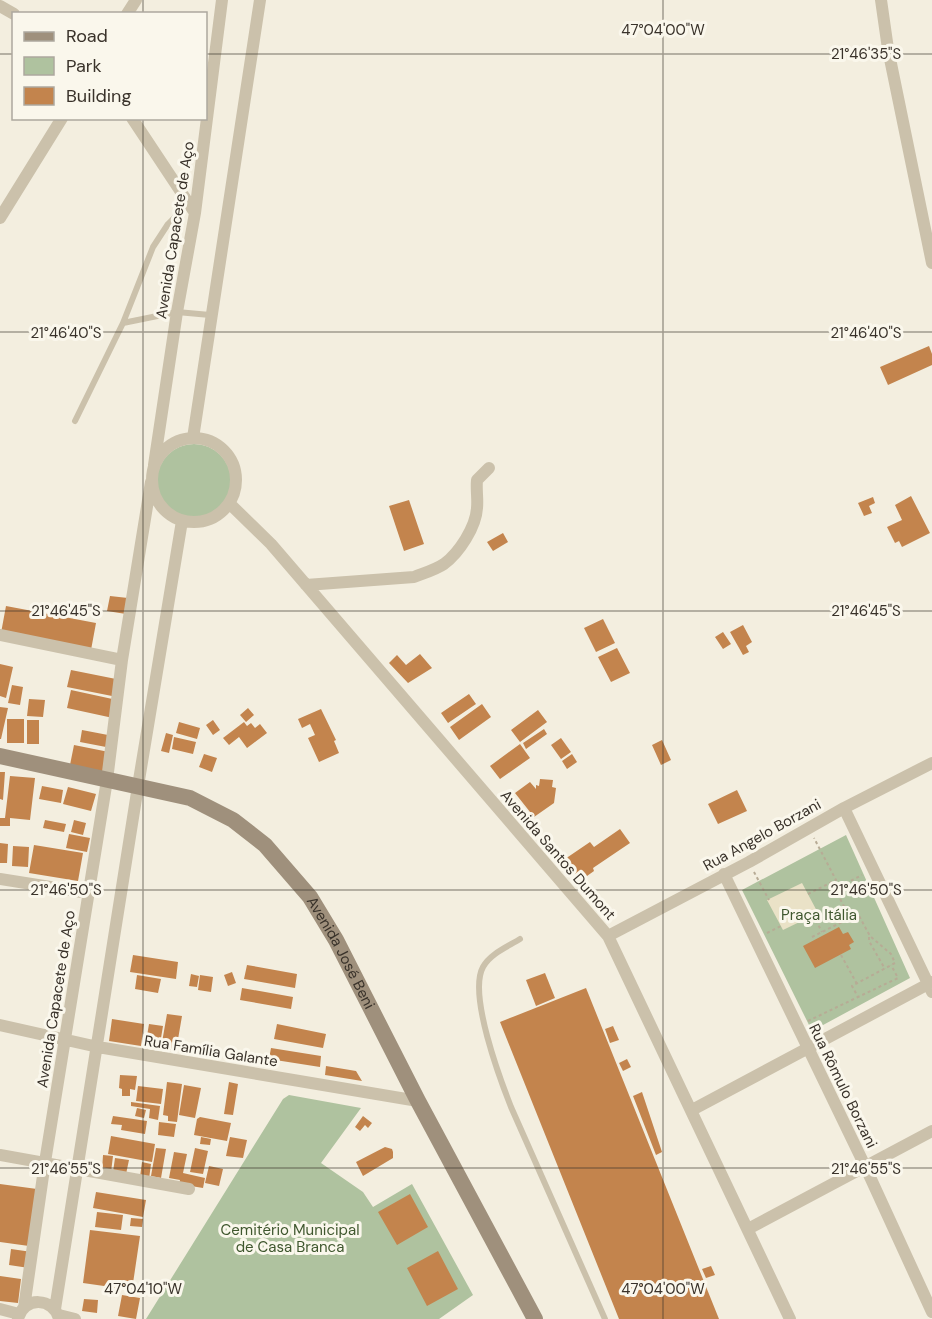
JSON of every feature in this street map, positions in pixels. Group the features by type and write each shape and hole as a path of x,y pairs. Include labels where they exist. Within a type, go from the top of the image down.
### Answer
{"main road":[{"name":"Avenida José Beni","path":"0,756 190,798 233,820 266,845 310,897 336,940 418,1101 535,1319"}],"street":[{"name":"Avenida Capacete de Aço","path":"207,104 222,0"},
{"path":"193,438 260,0"},
{"path":"881,0 888,49 932,263"},
{"path":"0,218 61,120"},
{"path":"133,120 192,208"},
{"name":"Avenida Capacete de Aço","path":"154,465 205,120"},
{"path":"193,438 217,445 227,454 236,478 235,491 229,503 209,520 196,523 170,516 160,507 151,482 154,465 160,454 181,440 193,438"},
{"path":"306,585 414,577 430,572 445,563 459,548 472,525 478,506 477,480 489,468"},
{"name":"Avenida Capacete de Aço","path":"21,1314 107,780 122,660 151,482"},
{"name":"Avenida Santos Dumont","path":"229,503 271,544 608,936 790,1319"},
{"path":"58,1314 78,1168 182,521"},
{"path":"0,635 122,660"},
{"name":"Rua Angelo Borzani","path":"608,936 749,862 843,808 932,763"},
{"path":"692,1110 807,1048 931,986 843,808"},
{"name":"Rua Rômulo Borzani","path":"724,874 865,1166 932,1312"},
{"path":"0,879 88,893"},
{"name":"Rua Família Galante","path":"0,1026 98,1047 418,1101"},
{"path":"748,1229 932,1131"},
{"path":"0,1155 189,1189"},
{"path":"0,1309 21,1314 37,1302 50,1305 58,1314 75,1319"}],"lane":[{"path":"75,421 123,323 153,247 168,224 192,208"},
{"path":"123,323 177,312 210,315"},
{"path":"520,939 490,957 482,969 479,984 481,1008 511,1107 605,1319"}],"path":[{"path":"808,827 836,880 808,894"},
{"path":"749,862 769,900"},
{"path":"835,889 873,869"},
{"path":"832,882 850,918"},
{"path":"812,937 858,914 870,936 891,954 895,963 852,986 858,997"},
{"path":"813,915 822,932"},
{"path":"756,939 781,926"},
{"path":"870,936 869,941 885,969"},
{"path":"841,955 857,984"},
{"path":"797,1026 898,978 891,965"}],"green space":[{"path":"194,444 215,450 225,460 231,481 225,502 215,512 194,518 173,512 163,502 157,481 163,460 173,450"},
{"name":"Praça Itália","path":"846,835 910,978 812,1031 742,890"},
{"name":"Cemitério Municipal de Casa Branca","path":"289,1095 361,1108 321,1163 363,1192 373,1207 412,1184 473,1295 439,1319 146,1319 283,1099"}],"shaded area":[{"path":"802,883 818,913 783,930 767,900"}],"building":[{"path":"929,346 932,365 888,385 880,367"},
{"path":"911,496 930,533 902,547 899,541 895,543 887,527 902,520 895,505"},
{"path":"873,497 875,503 869,506 872,513 864,516 858,503"},
{"path":"409,500 424,544 404,551 389,506"},
{"path":"503,533 508,542 493,551 487,542"},
{"path":"110,596 128,598 126,614 107,611"},
{"path":"6,606 96,623 91,650 1,633"},
{"path":"603,619 615,643 596,652 584,628"},
{"path":"743,625 752,642 746,646 749,652 743,655 730,632"},
{"path":"723,632 731,644 723,649 715,637"},
{"path":"617,648 630,673 611,682 598,657"},
{"path":"420,654 432,668 408,683 389,663 397,655 406,665"},
{"path":"0,664 13,667 6,698 0,696"},
{"path":"71,670 116,679 112,696 67,687"},
{"path":"12,685 23,687 20,705 8,703"},
{"path":"71,690 117,700 113,718 67,708"},
{"path":"469,694 476,704 448,723 441,713"},
{"path":"29,699 45,700 43,717 27,716"},
{"path":"482,704 491,717 459,740 450,727"},
{"path":"0,707 8,708 1,739 0,739"},
{"path":"248,708 254,715 246,722 240,715"},
{"path":"321,709 336,740 334,741 339,753 319,762 308,738 315,735 310,724 302,728 298,719"},
{"path":"538,710 547,722 520,742 511,730"},
{"path":"7,719 24,719 24,743 7,743"},
{"path":"27,720 39,720 39,744 27,744"},
{"path":"213,720 220,730 213,735 206,725"},
{"path":"179,722 200,728 197,739 176,733"},
{"path":"244,722 247,726 251,723 255,728 260,724 267,733 247,748 239,737 229,745 223,738"},
{"path":"544,729 547,734 526,749 523,743"},
{"path":"82,730 108,735 106,747 80,742"},
{"path":"166,733 173,735 169,753 161,751"},
{"path":"174,737 196,742 193,754 172,749"},
{"path":"561,738 571,752 561,759 551,745"},
{"path":"662,740 671,760 661,765 652,745"},
{"path":"520,744 530,758 500,779 490,766"},
{"path":"74,745 109,752 105,772 70,765"},
{"path":"204,754 217,758 212,772 199,767"},
{"path":"572,754 577,762 567,769 562,761"},
{"path":"0,772 5,772 3,800 0,799"},
{"path":"10,776 35,778 30,820 10,818 10,826 0,826 0,818 5,818"},
{"path":"540,779 553,780 552,787 556,788 554,803 534,817 515,793 530,782 536,789"},
{"path":"42,786 63,790 61,803 39,799"},
{"path":"68,787 96,794 91,811 63,804"},
{"path":"737,790 747,811 718,824 708,804"},
{"path":"45,820 66,824 64,832 43,828"},
{"path":"74,820 86,823 83,835 71,832"},
{"path":"620,829 630,843 593,868 594,871 580,881 565,859 590,842 594,847"},
{"path":"69,834 90,838 87,852 66,848"},
{"path":"0,843 8,844 7,863 0,863"},
{"path":"34,845 83,853 78,881 29,873"},
{"path":"13,846 29,847 28,867 12,866"},
{"path":"839,927 843,934 848,932 854,942 849,945 851,949 815,968 803,946"},
{"path":"133,955 178,962 176,979 130,972"},
{"path":"247,965 297,974 295,988 244,979"},
{"path":"232,972 236,983 228,986 224,975"},
{"path":"545,973 555,998 536,1006 526,980"},
{"path":"191,974 199,976 197,987 189,986"},
{"path":"137,975 161,979 158,993 135,989"},
{"path":"200,975 213,977 211,992 198,990"},
{"path":"242,988 293,997 291,1009 240,1000"},
{"path":"586,988 719,1319 619,1319 500,1022"},
{"path":"167,1014 182,1016 176,1051 161,1048"},
{"path":"112,1019 144,1024 141,1046 109,1041"},
{"path":"149,1024 163,1026 159,1050 145,1048"},
{"path":"277,1024 326,1034 323,1048 274,1039"},
{"path":"613,1026 619,1040 610,1043 605,1029"},
{"path":"271,1048 321,1056 320,1067 269,1059"},
{"path":"627,1059 631,1067 623,1071 619,1063"},
{"path":"326,1066 356,1071 362,1081 325,1075"},
{"path":"120,1075 137,1076 135,1090 130,1089 130,1096 122,1096 122,1089 119,1088"},
{"path":"167,1082 182,1084 177,1122 168,1121 168,1116 163,1115"},
{"path":"229,1082 238,1084 233,1115 224,1114"},
{"path":"184,1085 201,1088 195,1118 179,1115"},
{"path":"138,1086 163,1089 161,1104 136,1101"},
{"path":"642,1092 662,1152 656,1155 633,1096"},
{"path":"131,1102 160,1106 158,1120 149,1118 150,1109 131,1106"},
{"path":"137,1108 146,1110 144,1118 135,1116"},
{"path":"113,1116 147,1121 145,1134 121,1130 122,1125 111,1124"},
{"path":"363,1116 372,1123 368,1128 365,1125 360,1131 355,1127"},
{"path":"200,1117 231,1123 227,1141 194,1135 197,1119"},
{"path":"159,1122 176,1124 174,1137 158,1135"},
{"path":"111,1136 155,1144 152,1162 108,1154"},
{"path":"201,1137 211,1139 210,1145 200,1144"},
{"path":"230,1137 247,1140 243,1158 226,1156"},
{"path":"385,1147 392,1149 393,1158 363,1176 356,1162"},
{"path":"156,1148 166,1149 161,1178 151,1176"},
{"path":"195,1148 208,1151 203,1174 190,1172"},
{"path":"174,1152 187,1154 183,1173 205,1178 203,1188 179,1184 180,1180 169,1178"},
{"path":"103,1155 113,1156 111,1172 102,1171"},
{"path":"115,1158 129,1160 126,1174 113,1172"},
{"path":"142,1162 151,1164 149,1179 140,1177"},
{"path":"209,1166 223,1169 219,1186 205,1183"},
{"path":"0,1184 37,1189 29,1246 0,1242"},
{"path":"96,1192 146,1200 143,1217 93,1208"},
{"path":"410,1194 428,1227 397,1245 378,1212"},
{"path":"97,1212 123,1215 121,1230 95,1227"},
{"path":"131,1218 143,1219 142,1227 130,1226"},
{"path":"90,1230 140,1236 132,1290 83,1283"},
{"path":"11,1249 32,1252 29,1268 9,1265"},
{"path":"438,1251 458,1289 427,1306 407,1268"},
{"path":"711,1266 715,1275 706,1278 702,1269"},
{"path":"0,1276 21,1279 18,1303 0,1301"},
{"path":"122,1295 140,1298 136,1319 118,1316"},
{"path":"84,1299 98,1300 97,1313 82,1311"}]}
